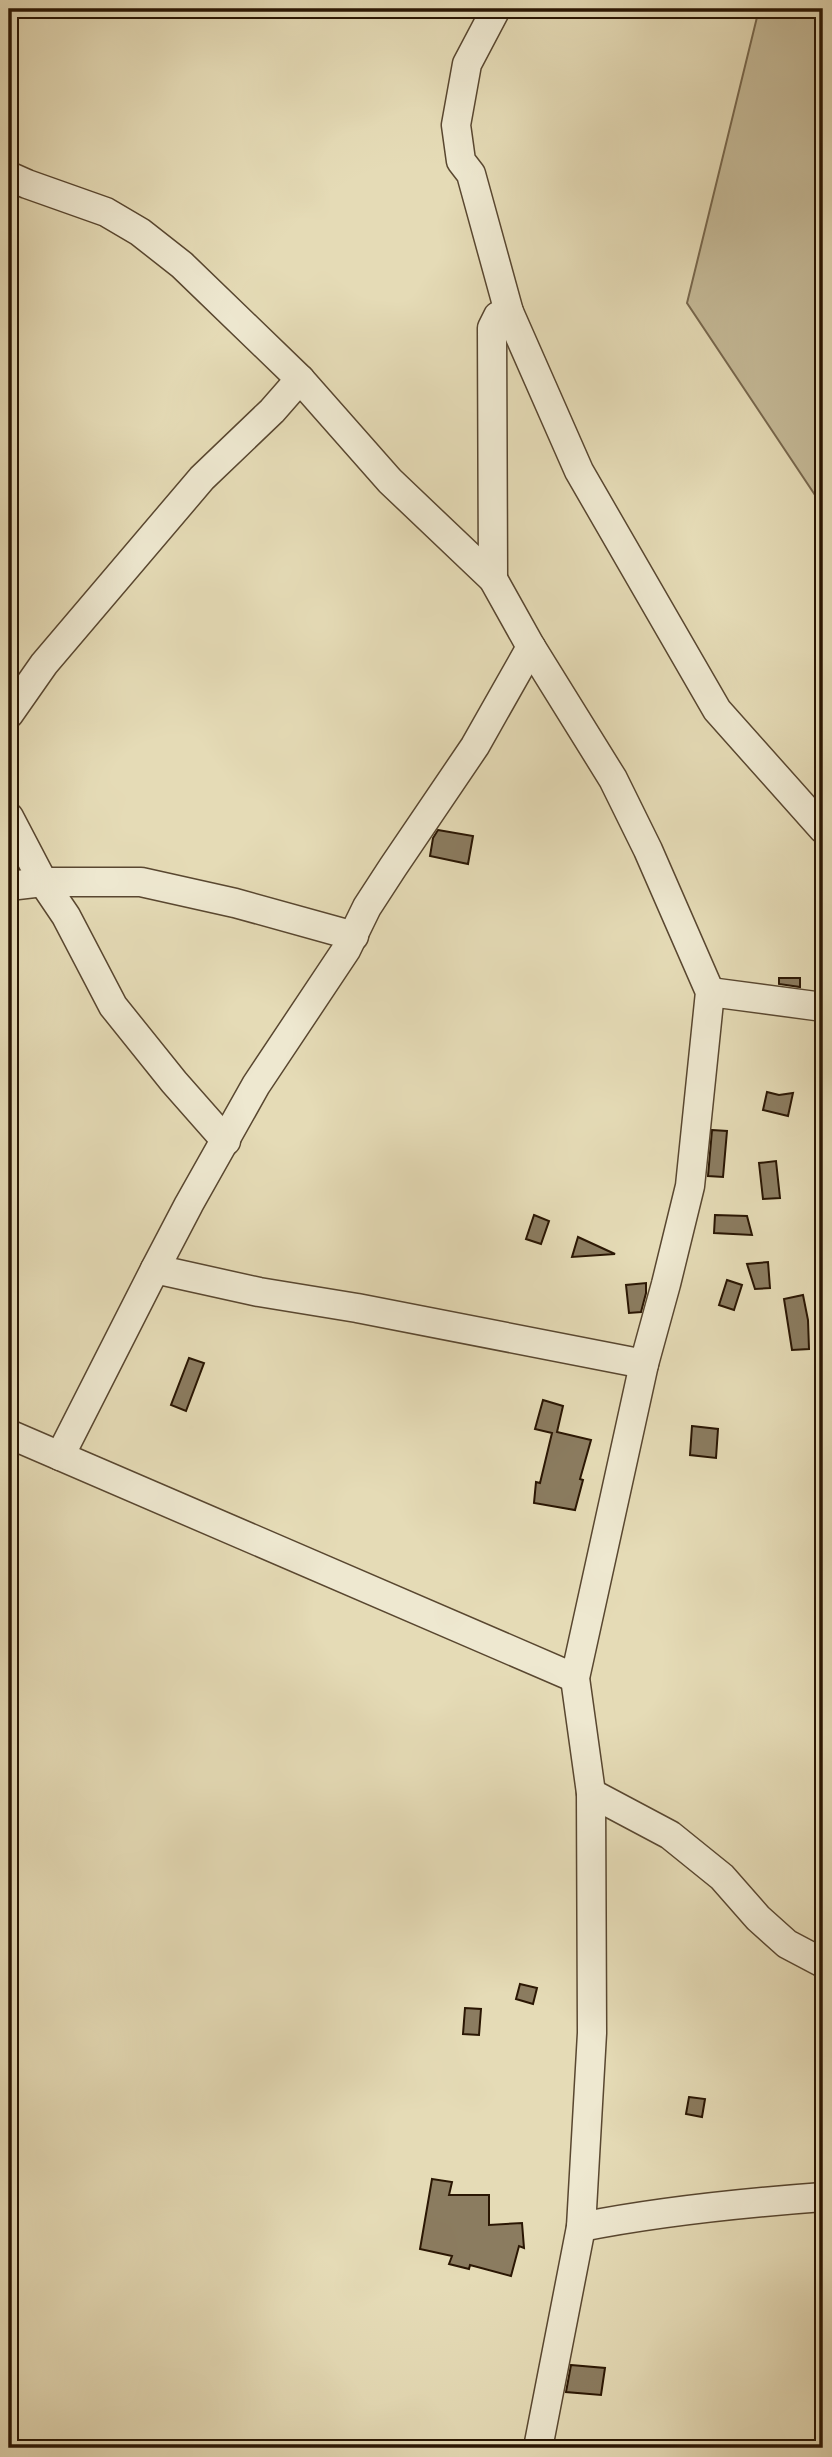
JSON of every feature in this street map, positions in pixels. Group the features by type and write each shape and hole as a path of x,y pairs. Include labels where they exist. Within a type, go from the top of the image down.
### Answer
{"street":[{"path":"496,9 467,64 456,125 461,161 471,174 509,312 579,471 717,710 823,829"},
{"path":"9,176 106,212 140,232 182,264 300,379 390,481 493,579 531,647 613,779 648,850 710,992 690,1186 644,1364 575,1678 591,1793 592,2033 581,2227 538,2448"},
{"path":"493,579 492,328 498,316 509,312"},
{"path":"9,715 44,664 202,478 272,411 300,379"},
{"path":"60,1455 234,1122 354,936 367,907 475,746 531,647"},
{"path":"9,817 43,882 66,916 113,1006 174,1082 226,1140"},
{"path":"9,886 43,882 141,882 163,885 354,936"},
{"path":"710,992 823,1007"},
{"path":"155,1269 259,1292 357,1308 644,1364"},
{"path":"9,1434 575,1678"},
{"path":"591,1793 670,1835 722,1877 758,1918 787,1944 823,1963"},
{"path":"581,2227 740,2203 823,2197"}],"shaded area":[{"path":"759,9 823,9 823,507 687,303"}],"building":[{"path":"438,830 473,836 468,864 430,856 433,838"},
{"path":"779,978 800,978 800,987 779,984"},
{"path":"767,1092 779,1095 793,1093 788,1116 763,1110"},
{"path":"712,1130 727,1131 723,1177 708,1176"},
{"path":"776,1161 780,1198 763,1199 759,1163"},
{"path":"534,1215 549,1221 541,1244 526,1239"},
{"path":"715,1215 747,1216 752,1235 714,1233"},
{"path":"578,1237 615,1254 572,1257"},
{"path":"768,1262 770,1288 755,1289 747,1264"},
{"path":"727,1280 742,1285 734,1310 719,1305"},
{"path":"646,1283 641,1312 629,1313 626,1285"},
{"path":"803,1295 808,1320 809,1349 792,1350 784,1299"},
{"path":"189,1358 204,1363 186,1411 171,1405"},
{"path":"543,1400 563,1406 557,1432 591,1440 575,1510 534,1503 536,1482 540,1483 552,1433 535,1429"},
{"path":"692,1426 718,1429 716,1458 690,1455"},
{"path":"520,1984 537,1988 533,2004 516,1999"},
{"path":"465,2008 481,2009 479,2035 463,2034"},
{"path":"689,2097 705,2099 702,2117 686,2114"},
{"path":"432,2179 452,2182 449,2195 489,2195 489,2225 522,2223 524,2248 519,2246 511,2276 470,2265 469,2269 449,2264 452,2256 420,2249"},
{"path":"571,2365 605,2368 601,2395 566,2392"}]}
